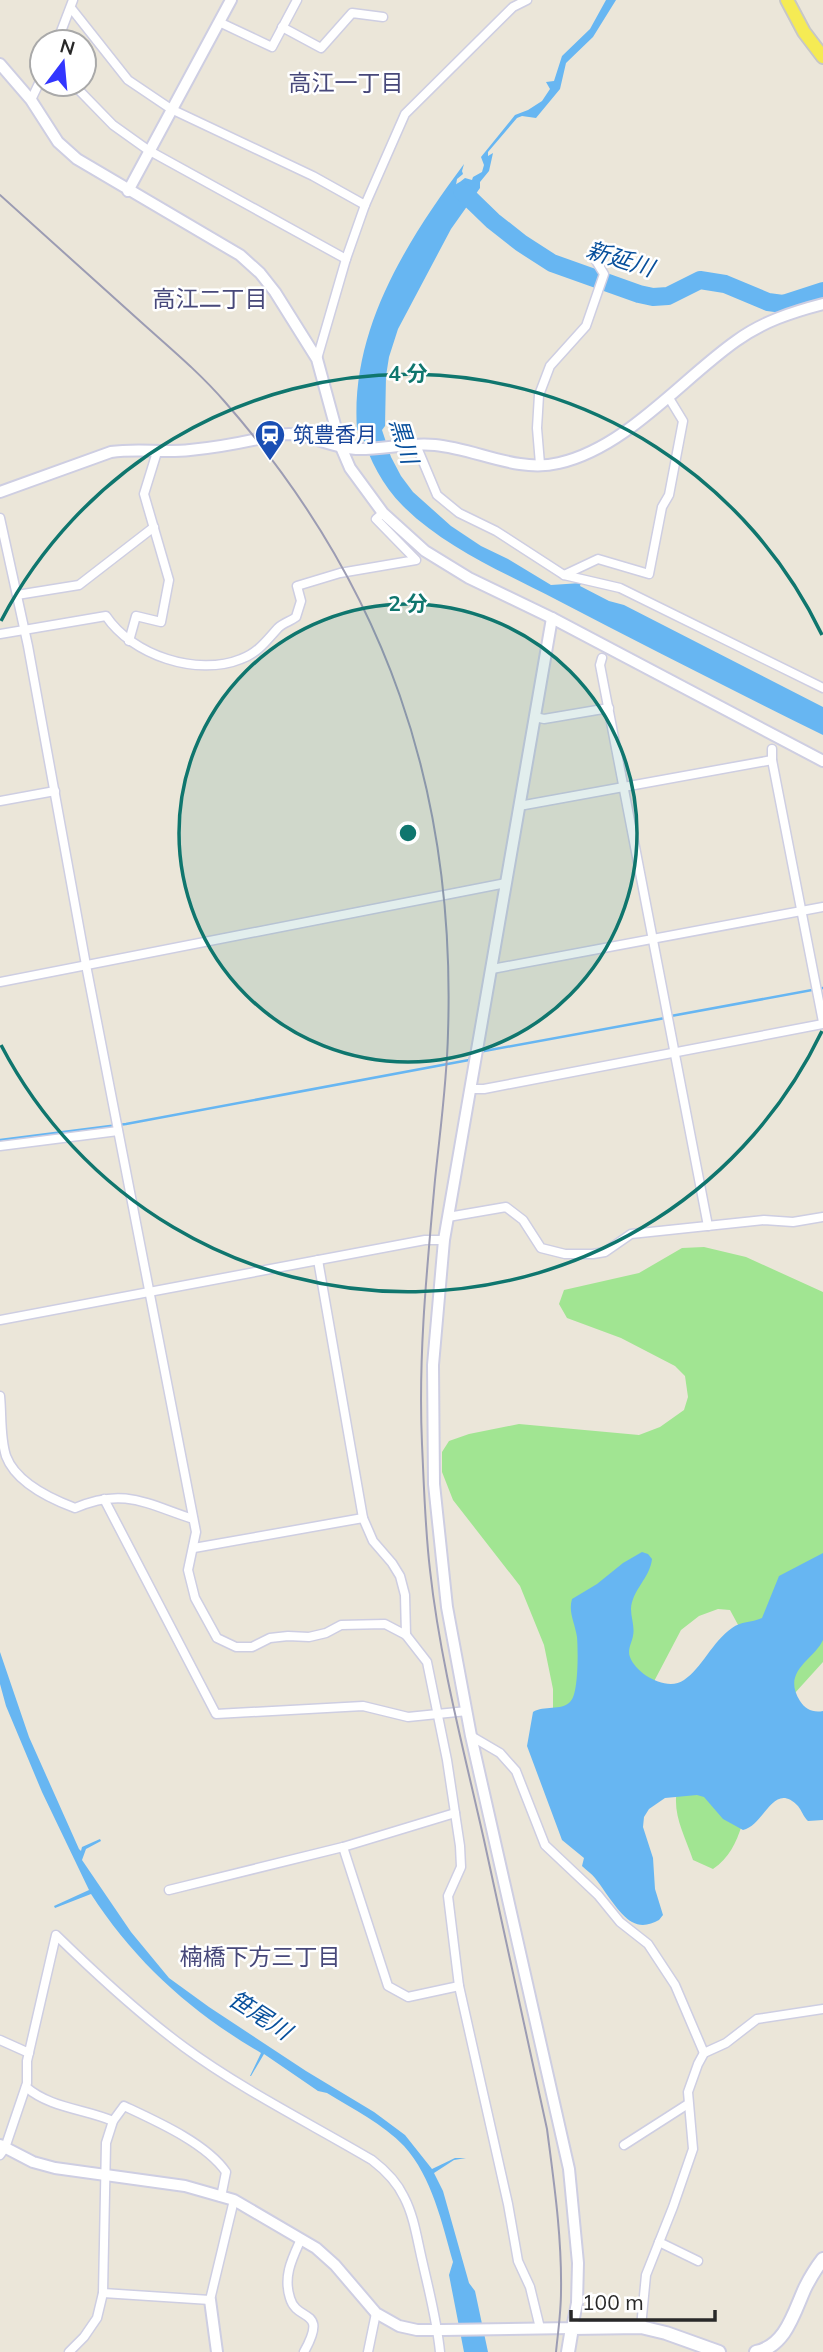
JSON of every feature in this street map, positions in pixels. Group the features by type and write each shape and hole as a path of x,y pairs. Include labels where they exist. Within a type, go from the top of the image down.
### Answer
{"main road":[{"path":"787,0 804,32 823,57"},
{"path":"764,2351 787,2329 805,2288 823,2259"},
{"path":"568,2352 572,2328 641,2327 719,2352"}],"street":[{"path":"128,191 231,0"},
{"path":"219,22 272,47 297,0"},
{"path":"317,359 345,259 365,205 405,114 513,7 527,0"},
{"path":"72,4 128,80 171,109 313,176 365,205"},
{"path":"63,28 72,4"},
{"path":"282,27 321,48 352,13 383,18"},
{"path":"0,64 31,100 58,142 76,159 240,255 275,292 317,359 341,447 350,468 383,513 425,551 469,578 552,618 823,761"},
{"path":"87,98 113,125 148,150 345,259"},
{"path":"540,464 537,428 539,395 550,366 586,326 604,274 593,256"},
{"path":"0,492 111,452 130,449 157,452 214,448 286,434 302,435 341,447 358,449 410,445 449,446 510,463 556,464 580,457 605,444 669,398 734,342 753,330 771,320 823,304"},
{"path":"564,575 598,559 649,574 663,507 669,495 683,421 669,398"},
{"path":"410,445 437,495 459,513 496,531 564,575 620,588 823,688"},
{"path":"129,641 136,616 161,622 169,580 144,494 157,452"},
{"path":"0,634 106,616 114,628 129,641 162,657 190,664 214,666 242,659 259,649 280,625 296,617 301,601 297,586 340,573 416,561 376,519 383,513"},
{"path":"0,518 25,629 148,1293 196,1532 188,1570 195,1598 217,1638 236,1647 252,1647 270,1639 288,1636 309,1637 326,1633 341,1625 385,1624 406,1635 426,1662 447,1760 461,1867 448,1896 459,1986 518,2260 530,2287 536,2328"},
{"path":"17,595 79,585 153,527"},
{"path":"440,2352 440,2330 414,2223 405,2197 397,2184 372,2160 233,2079 186,2048 124,2000 56,1935 29,2053 26,2087 2,2150 55,2168 185,2186 234,2200 316,2248 335,2264 376,2314 399,2326 440,2330 572,2328 577,2303 578,2263 569,2169 471,1736 447,1607 434,1484 433,1365 444,1240 552,618"},
{"path":"602,658 600,665 708,1226"},
{"path":"535,717 544,719 609,708"},
{"path":"470,1089 484,1089 823,1023 772,749"},
{"path":"519,807 772,760"},
{"path":"0,801 55,790"},
{"path":"0,982 506,883"},
{"path":"492,969 823,907"},
{"path":"0,1146 118,1131"},
{"path":"448,1217 506,1207 523,1220 541,1248 565,1254 605,1252 631,1234 764,1220 793,1222 823,1217"},
{"path":"0,1320 425,1240 444,1240"},
{"path":"318,1260 363,1518 373,1541 393,1563 400,1576 405,1595 406,1635"},
{"path":"0,1396 1,1429 7,1457 16,1472 42,1493 75,1508 114,1497 153,1504 192,1519"},
{"path":"104,1499 216,1714 363,1706 408,1717 467,1711"},
{"path":"194,1548 363,1518"},
{"path":"471,1736 500,1753 516,1771 545,1844 590,1886 620,1922 648,1944 675,1985 704,2053"},
{"path":"169,1889 343,1847 455,1813"},
{"path":"343,1847 388,1986 408,1997 459,1986"},
{"path":"641,2327 646,2275 693,2149 688,2092 704,2053 726,2043 757,2019 823,2009"},
{"path":"0,2040 29,2053"},
{"path":"26,2087 46,2100 93,2113 113,2122"},
{"path":"624,2145 688,2104"},
{"path":"69,2352 97,2318 103,2293 106,2143 113,2122 124,2106 184,2137 216,2160 226,2172 222,2197"},
{"path":"218,2352 210,2300 234,2200"},
{"path":"301,2239 287,2272 290,2299 294,2306 312,2321 314,2330 304,2352"},
{"path":"659,2242 698,2261"},
{"path":"103,2293 210,2300"},
{"path":"368,2352 376,2314"}],"green space":[{"path":"704,1247 746,1257 823,1292 823,1662 765,1726 743,1634 730,1610 718,1609 699,1616 681,1630 639,1710 553,1742 553,1689 544,1645 520,1586 453,1500 442,1472 442,1452 449,1441 519,1424 639,1435 660,1427 684,1410 688,1397 685,1376 675,1366 621,1338 567,1318 559,1304 564,1290 639,1273 682,1248"},
{"path":"681,1776 742,1825 731,1850 713,1869 693,1860 681,1829 676,1798"}],"water":[{"path":"606,0 616,0 593,37 566,63 560,89 536,118 517,118 488,152 488,156 493,153 489,171 451,229 398,329 389,357 385,426 382,430 401,476 413,492 451,526 551,585 581,583 580,586 609,601 624,605 823,707 823,735 496,569 437,535 389,490 377,472 361,433 357,430 357,393 363,357 386,288 403,255 464,164 463,174 457,179 456,185 465,178 472,180 482,172 484,165 481,157 515,115 542,101 550,89 546,82 554,81 562,56 590,29"},
{"path":"642,1552 652,1559 632,1602 633,1633 629,1654 633,1663 645,1675 669,1684 684,1680 690,1675 732,1628 762,1618 779,1576 823,1553 823,1640 801,1667 794,1682 795,1691 804,1706 813,1711 823,1711 823,1820 808,1821 798,1806 789,1799 782,1798 775,1801 751,1826 743,1830 723,1819 704,1797 697,1795 665,1798 649,1809 644,1817 643,1827 653,1858 655,1889 663,1915 656,1922 642,1925 635,1924 622,1914 594,1876 582,1866 584,1858 562,1840 527,1746 533,1712 566,1705 573,1698 578,1651 571,1613 572,1599"},
{"path":"0,1652 29,1737 79,1849 81,1851 82,1847 100,1839 101,1841 86,1849 82,1860 131,1932 169,1978 306,2071 374,2112 405,2135 432,2169 455,2158 466,2158 454,2160 434,2173 443,2191 469,2283 475,2291 488,2352 464,2352 449,2275 453,2262 445,2232 429,2186 414,2158 404,2146 367,2117 327,2093 318,2091 264,2054 250,2076 261,2053 211,2020 166,1984 126,1942 91,1894 55,1908 54,1906 89,1890 42,1792 6,1706 0,1684"}],"waterway":[{"name":"新延川","path":"462,191 493,221 552,263 639,294 668,296 700,280 725,284 768,302 783,304 823,291"},
{"path":"671,1016 823,988"},
{"path":"479,1052 665,1018"},
{"path":"0,1140 126,1124 469,1060 472,1053"}],"tram line":[{"path":"0,195 205,381 281,472 329,544 368,619 400,696 423,776 439,858 447,944 448,1033 422,1345 421,1411 427,1538 434,1604 446,1672 547,2129 560,2251 561,2300 556,2352"}],"place":[{"name":"筑豊香月","path":"270,462"}],"district":[{"name":"高江一丁目","path":"346,83"},
{"name":"高江二丁目","path":"210,299"},
{"name":"楠橋下方三丁目","path":"260,1957"}],"water label":[{"name":"黒川","path":"404,441"},
{"name":"笹尾川","path":"260,2015"}]}
